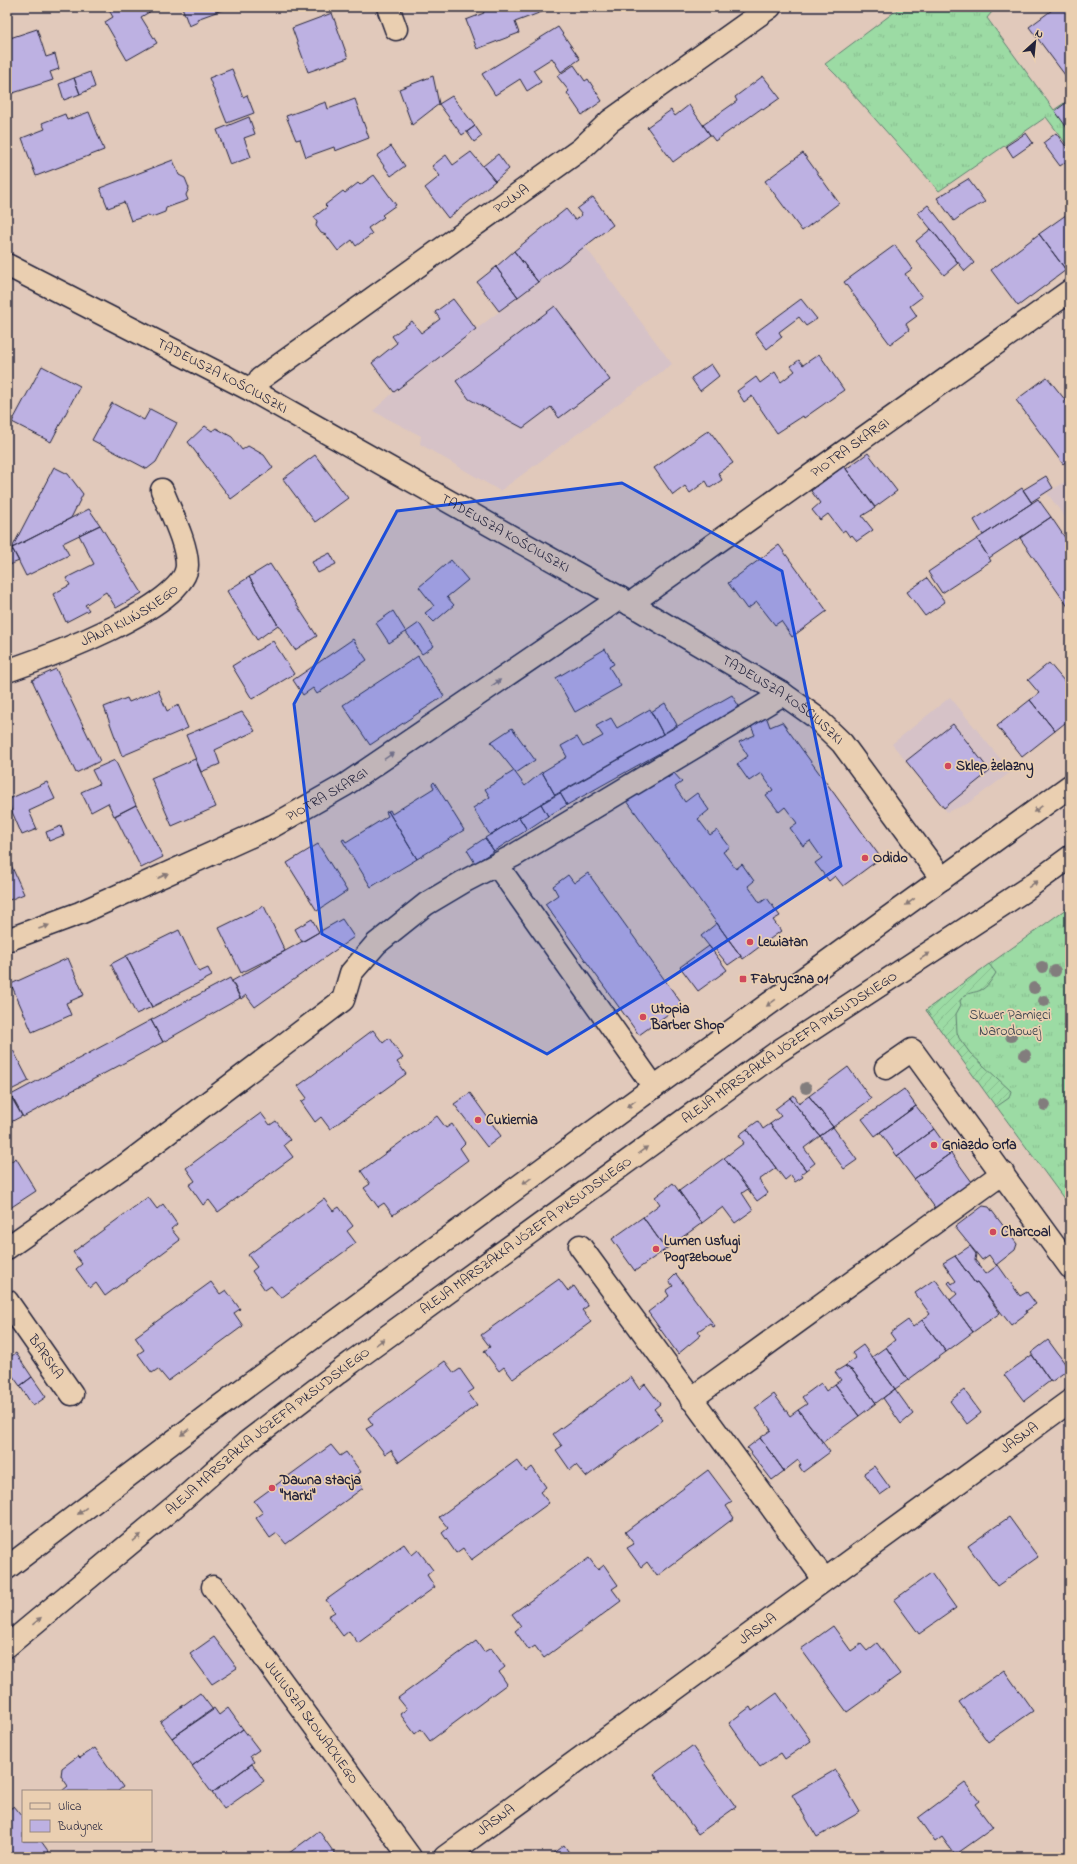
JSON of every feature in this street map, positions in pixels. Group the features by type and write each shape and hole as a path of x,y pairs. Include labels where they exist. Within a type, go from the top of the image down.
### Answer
{"street":[{"path":"388,7 396,29"},
{"name":"POLNA","path":"253,391 260,380 581,149 610,121 770,7"},
{"name":"TADEUSZA KOŚCIUSZKI","path":"7,265 253,391 625,601 783,694 814,716 842,743 942,879"},
{"name":"PIOTRA SKARGI","path":"7,940 80,913 273,826 344,785 625,601 1070,291"},
{"name":"JANA KILIŃSKIEGO","path":"7,671 46,658 129,620 162,598 182,582 187,566 181,537 162,490"},
{"path":"7,1248 127,1164 343,1000 351,973 376,944 426,904 462,882 497,865 783,694"},
{"path":"7,1568 216,1408 654,1087 1070,786"},
{"name":"ALEJA MARSZAŁKA JÓZEFA PIŁSUDSKIEGO","path":"7,1646 175,1506 246,1443 352,1362 779,1051 1025,890 1070,857"},
{"path":"497,865 654,1087"},
{"path":"886,1068 912,1050 1070,1267"},
{"path":"691,1399 1003,1173"},
{"path":"580,1246 824,1579"},
{"name":"BARSKA","path":"7,1300 72,1394"},
{"name":"JASNA","path":"445,1857 1070,1401"},
{"name":"JULIUSZA SŁOWACKIEGO","path":"213,1588 410,1857"}],"highlighted area":[{"path":"622,483 782,571 841,866 664,982 547,1054 322,934 294,704 397,511"}],"shaded area":[{"path":"585,246 672,364 500,491 420,444 421,436 373,411 394,392"},
{"path":"1070,479 1070,524 1047,493"},
{"path":"950,697 1011,772 967,804 947,812 892,744"}],"green space":[{"path":"901,7 996,7 987,18 1054,110 1070,99 1070,149 1046,117 939,191 825,64"},
{"name":"Skwer Pamięci Narodowej","path":"1070,906 1070,1207 926,1010"},
{"path":"989,964 996,973 992,980 980,991 967,994 962,998 960,1001 961,1005 956,1014 957,1032 959,1038 970,1053 1011,1091 1009,1098 996,1107 926,1010"}],"building":[{"path":"107,7 155,7 156,8 141,17 157,43 127,60 105,22 113,17"},
{"path":"182,7 230,7 197,19 198,22 189,26"},
{"path":"482,7 546,7 547,10 515,22 519,33 477,49 466,20 484,13"},
{"path":"1056,7 1070,7 1070,71 1065,75 1029,27"},
{"path":"332,13 348,58 308,72 292,28"},
{"path":"558,27 580,59 561,72 552,58 533,70 541,82 527,91 520,79 495,95 482,74"},
{"path":"37,29 46,57 55,54 59,69 50,72 53,80 7,95 7,39"},
{"path":"574,65 585,81 588,79 602,101 582,115 567,93 569,91 557,76"},
{"path":"232,69 243,97 247,95 254,113 227,123 209,78"},
{"path":"90,72 95,87 80,94 74,78"},
{"path":"433,76 439,104 412,125 399,89"},
{"path":"763,76 780,98 763,110 762,108 715,141 703,125 737,101 735,97"},
{"path":"74,78 80,94 64,100 59,84"},
{"path":"452,96 475,126 462,135 439,104"},
{"path":"355,99 369,138 335,151 334,147 306,157 300,139 296,140 286,116 326,102 328,109"},
{"path":"1070,100 1070,132 1055,111"},
{"path":"689,105 710,135 673,162 647,127 671,110 675,116"},
{"path":"89,112 104,150 36,176 22,138 45,129 42,123 65,114 67,120"},
{"path":"249,117 255,134 244,138 251,157 230,165 217,130"},
{"path":"475,126 482,136 474,142 467,132"},
{"path":"1026,133 1033,143 1013,157 1006,146"},
{"path":"1056,133 1070,152 1070,159 1060,166 1043,143"},
{"path":"391,146 405,166 391,176 377,156"},
{"path":"471,152 495,181 448,218 425,188 440,176 432,166 446,155 453,165"},
{"path":"803,153 839,203 802,231 765,181"},
{"path":"498,154 509,169 495,181 483,166"},
{"path":"173,160 179,175 185,178 189,188 186,195 188,200 166,208 165,212 152,217 148,215 131,221 124,202 108,208 100,188"},
{"path":"374,175 396,205 382,215 384,217 368,228 372,234 356,246 352,240 338,251 326,235 321,233 316,226 317,221 314,217 327,207 325,205 343,191 345,193 358,183 360,185"},
{"path":"968,179 985,202 967,211 954,221 937,198"},
{"path":"593,197 613,225 538,282 514,251 566,209 575,220 582,215 577,209"},
{"path":"928,205 974,263 965,271 918,213"},
{"path":"1070,212 1070,268 1066,270 1039,234"},
{"path":"931,229 958,263 944,275 916,241"},
{"path":"1039,234 1066,270 1018,306 991,270"},
{"path":"895,245 912,269 905,274 922,297 910,306 917,316 906,324 909,330 890,344 844,282"},
{"path":"514,251 538,282 518,297 496,267"},
{"path":"496,267 518,297 499,311 477,282"},
{"path":"453,299 476,329 394,392 372,363 397,343 392,336 412,321 421,333 440,319 435,312"},
{"path":"801,299 817,319 806,326 799,317 779,332 782,337 767,349 755,333"},
{"path":"555,306 610,380 559,418 551,407 523,428 469,399 456,381"},
{"path":"819,354 844,390 804,418 803,416 777,433 752,396 744,402 737,391 756,377 760,383 775,372 781,382 795,371 791,366 799,360 803,365"},
{"path":"711,364 719,376 700,391 691,378"},
{"path":"42,366 80,386 51,442 12,422"},
{"path":"1047,377 1070,406 1070,458 1063,464 1016,400"},
{"path":"112,403 144,420 150,409 177,423 156,462 147,469 92,440"},
{"path":"205,426 212,431 216,428 232,437 242,450 248,446 264,455 273,468 231,499 188,442"},
{"path":"709,430 733,463 718,473 722,480 710,488 706,481 690,493 685,486 673,495 654,468"},
{"path":"868,453 897,491 875,507 846,469"},
{"path":"315,455 348,498 315,522 283,479"},
{"path":"844,466 875,508 862,516 873,530 857,541 852,535 850,537 845,530 842,532 828,514 820,520 812,510 820,503 811,491"},
{"path":"54,467 68,474 83,494 71,518 12,548"},
{"path":"1046,476 1053,488 1031,502 1023,490"},
{"path":"1022,488 1032,503 983,535 974,520"},
{"path":"1038,499 1051,517 989,558 977,539"},
{"path":"89,509 100,525 63,543 69,555 26,576 12,548"},
{"path":"1051,517 1070,545 1069,608 1020,538"},
{"path":"100,525 142,593 116,608 106,592 85,605 89,610 66,622 53,594 70,585 66,578 94,564 79,535"},
{"path":"977,539 991,561 942,593 928,572"},
{"path":"779,545 827,611 792,637 781,621 775,625 757,602 747,609 728,583"},
{"path":"13,550 19,561 7,566 7,552"},
{"path":"330,553 336,564 318,573 312,562"},
{"path":"451,560 468,580 447,597 454,605 434,622 425,613 434,606 419,587"},
{"path":"270,564 317,636 295,650 249,577"},
{"path":"249,577 278,625 257,640 227,591"},
{"path":"927,578 945,602 925,616 907,592"},
{"path":"393,611 406,632 389,643 376,623"},
{"path":"419,623 434,646 422,654 406,632"},
{"path":"353,639 367,660 317,694 313,688 303,695 293,680"},
{"path":"273,641 294,674 252,699 232,666"},
{"path":"605,649 614,664 609,667 621,686 575,712 556,678"},
{"path":"418,656 444,696 370,745 343,705"},
{"path":"1049,663 1070,688 1070,719 1055,731 1030,700 1039,693 1028,680"},
{"path":"56,669 100,761 76,773 32,680"},
{"path":"158,690 167,711 178,705 188,728 122,756 104,707 127,698 129,702"},
{"path":"732,695 740,708 567,805 560,793"},
{"path":"1030,700 1055,731 1022,757 997,726"},
{"path":"665,703 677,725 663,734 651,712"},
{"path":"650,709 663,734 555,795 542,772 567,757 561,746 577,737 583,747 603,736 596,726 611,718 617,728"},
{"path":"242,712 255,731 215,750 220,764 201,772 186,735"},
{"path":"766,716 770,727 782,722 881,858 843,886 835,876 829,881 815,863 822,858 810,841 803,846 790,828 797,823 785,807 779,812 766,795 773,790 761,773 749,781 737,764 748,756 739,742 755,735 750,724"},
{"name":"Sklep żelazny","path":"953,724 990,771 944,808 906,761"},
{"path":"512,728 535,760 516,773 491,742"},
{"path":"195,759 216,807 172,826 151,778"},
{"path":"115,760 136,805 114,816 108,803 91,812 81,792 99,784 92,770"},
{"path":"514,771 525,786 542,772 555,795 490,835 473,808 490,797 485,789"},
{"path":"674,773 682,782 675,787 685,802 697,793 709,810 698,819 710,835 717,830 730,847 723,852 736,869 742,864 754,881 748,886 760,903 767,898 780,916 773,920 781,931 743,959 624,797 667,777 668,778"},
{"path":"47,782 55,799 29,811 37,829 22,835 7,800"},
{"path":"434,782 464,830 417,859 388,811 390,810 392,814 434,788 432,784"},
{"path":"560,793 567,805 548,816 541,804"},
{"path":"541,804 548,816 527,830 519,817"},
{"path":"136,805 163,857 141,868 115,816"},
{"path":"388,811 417,859 371,887 342,840 344,839 346,842 388,816 386,812"},
{"path":"519,817 527,830 494,851 485,838"},
{"path":"61,826 64,835 49,841 46,832"},
{"path":"485,838 494,851 475,863 467,850"},
{"path":"318,844 347,891 317,911 287,863"},
{"path":"7,856 24,894 7,901"},
{"path":"588,873 682,1004 639,1035 545,904 558,895 553,886 568,875 574,883"},
{"path":"264,906 285,951 241,973 219,928"},
{"path":"312,919 319,932 302,942 295,929"},
{"path":"342,919 354,937 255,1007 246,995 241,999 232,981"},
{"path":"717,923 728,939 713,951 701,936"},
{"path":"179,930 199,972 208,968 212,976 152,1007 126,956"},
{"path":"728,939 741,956 728,965 715,949"},
{"path":"709,946 727,970 698,991 680,967"},
{"path":"126,956 152,1007 136,1014 111,964"},
{"path":"68,958 84,995 66,1003 71,1015 32,1032 11,984"},
{"path":"230,978 240,998 163,1042 151,1020"},
{"path":"151,1020 163,1042 23,1117 11,1095"},
{"path":"373,1030 383,1043 389,1038 403,1058 397,1062 406,1074 330,1129 321,1117 315,1122 301,1102 307,1098 298,1086"},
{"path":"13,1050 29,1081 7,1092 7,1053"},
{"path":"848,1067 871,1099 833,1127 809,1096"},
{"path":"904,1089 916,1106 875,1136 862,1119"},
{"name":"Cukiernia","path":"470,1093 501,1136 487,1147 454,1104"},
{"path":"10,1095 22,1116 7,1124 7,1097"},
{"path":"794,1095 799,1103 809,1096 833,1127 820,1136 790,1098"},
{"path":"790,1098 820,1136 804,1148 815,1163 806,1170 770,1124 781,1116 775,1109"},
{"path":"916,1106 934,1129 897,1156 880,1132"},
{"path":"261,1113 270,1125 276,1121 290,1140 284,1145 293,1157 218,1212 209,1200 203,1205 189,1185 195,1181 186,1168"},
{"path":"437,1116 446,1128 452,1124 465,1143 460,1148 468,1160 393,1215 384,1203 378,1207 364,1188 370,1184 361,1171"},
{"path":"758,1121 763,1129 770,1124 806,1170 801,1174 803,1177 795,1182 791,1175 785,1180 747,1129"},
{"path":"833,1127 857,1160 844,1169 820,1136"},
{"path":"747,1129 776,1168 759,1180 768,1193 757,1201 724,1158 744,1143 739,1135"},
{"path":"934,1129 951,1153 914,1179 897,1156"},
{"path":"951,1153 972,1182 936,1209 914,1179"},
{"path":"16,1158 36,1191 7,1210 7,1164"},
{"path":"724,1158 748,1189 742,1193 753,1210 735,1223 723,1207 702,1223 679,1191"},
{"path":"673,1183 702,1223 666,1249 643,1217 660,1204 655,1197"},
{"path":"148,1197 157,1209 163,1204 177,1224 171,1229 180,1240 105,1296 96,1283 90,1288 76,1269 82,1264 73,1252"},
{"path":"324,1199 333,1211 339,1207 353,1226 347,1231 356,1243 281,1298 271,1286 265,1290 252,1271 257,1267 248,1255"},
{"path":"983,1206 989,1207 1017,1244 1015,1250 996,1265 989,1255 982,1260 955,1227"},
{"path":"643,1217 666,1249 635,1271 612,1239"},
{"path":"970,1246 976,1254 975,1260 986,1274 998,1265 1020,1296 1027,1292 1036,1304 1011,1325 977,1282 975,1283 955,1256"},
{"path":"955,1256 1000,1313 973,1332 950,1300 957,1294 948,1283 950,1281 952,1284 956,1281 943,1263"},
{"path":"676,1274 715,1326 713,1327 710,1323 698,1331 701,1335 678,1354 648,1312 669,1296 666,1291 673,1286 669,1281"},
{"path":"559,1279 568,1291 574,1286 588,1306 582,1310 591,1322 513,1379 504,1367 499,1371 484,1351 490,1347 481,1335"},
{"path":"935,1279 973,1332 946,1352 922,1320 930,1314 915,1293"},
{"path":"211,1282 220,1294 226,1290 240,1309 234,1313 243,1326 168,1381 158,1369 152,1373 138,1354 144,1350 135,1337"},
{"path":"908,1320 913,1327 922,1320 946,1352 908,1380 886,1347 895,1340 890,1333"},
{"path":"1048,1340 1069,1369 1051,1382 1031,1353"},
{"path":"863,1345 895,1389 876,1403 853,1371 845,1366 856,1358 852,1353"},
{"path":"886,1347 908,1380 895,1389 872,1357"},
{"path":"16,1353 32,1377 20,1386 7,1368 7,1359"},
{"path":"1032,1355 1050,1381 1024,1401 1004,1375"},
{"path":"445,1361 454,1373 460,1369 474,1389 468,1393 477,1405 399,1462 391,1450 385,1454 366,1429 373,1425 368,1418"},
{"path":"845,1366 853,1371 876,1403 859,1416 835,1384 841,1380 835,1372"},
{"path":"32,1377 46,1397 33,1406 20,1386"},
{"path":"631,1377 639,1389 645,1384 660,1404 654,1409 663,1420 586,1477 576,1465 570,1470 556,1450 562,1446 553,1434"},
{"path":"821,1383 826,1391 835,1384 859,1416 823,1442 798,1410 807,1404 802,1397"},
{"path":"895,1389 913,1414 901,1424 883,1398"},
{"path":"964,1390 981,1413 967,1424 950,1401"},
{"path":"774,1394 790,1416 798,1410 830,1452 803,1472 799,1466 801,1465 798,1460 784,1471 760,1438 771,1430 755,1408"},
{"path":"760,1438 784,1471 772,1480 747,1448"},
{"path":"331,1445 340,1456 346,1452 361,1472 354,1476 363,1488 286,1544 277,1533 270,1538 256,1518 263,1513 254,1501"},
{"path":"517,1460 526,1472 532,1467 546,1487 540,1492 549,1503 471,1560 463,1548 456,1553 442,1533 448,1528 439,1517"},
{"path":"874,1466 890,1488 880,1495 864,1473"},
{"path":"708,1470 732,1502 726,1506 734,1518 657,1576 647,1562 641,1567 627,1548 634,1544 625,1532"},
{"path":"1009,1517 1038,1557 997,1586 968,1546"},
{"path":"404,1544 412,1555 418,1550 433,1570 427,1575 435,1587 358,1643 349,1631 343,1636 328,1616 335,1612 326,1600"},
{"path":"589,1558 598,1570 604,1565 618,1585 612,1589 621,1601 544,1658 535,1646 529,1650 515,1631 521,1626 512,1614"},
{"path":"931,1573 956,1608 919,1634 894,1600"},
{"path":"833,1626 851,1651 861,1644 867,1651 877,1643 900,1674 847,1712 801,1649"},
{"path":"214,1637 237,1668 212,1684 190,1654"},
{"path":"476,1641 484,1652 491,1648 505,1667 499,1672 507,1684 430,1741 421,1729 415,1734 400,1714 407,1709 398,1698"},
{"path":"1004,1670 1033,1711 988,1742 959,1702"},
{"path":"200,1693 213,1710 172,1738 160,1722"},
{"path":"777,1693 811,1741 785,1759 781,1753 760,1767 729,1723 750,1707 752,1711"},
{"path":"214,1708 219,1715 228,1708 243,1729 192,1766 172,1738"},
{"path":"243,1729 259,1750 250,1756 254,1762 212,1793 192,1766"},
{"path":"692,1746 736,1807 698,1834 654,1774"},
{"path":"95,1748 123,1787 119,1790 63,1790 68,1786 61,1776 62,1768 78,1756 80,1758"},
{"path":"252,1764 264,1781 224,1809 212,1793"},
{"path":"835,1770 860,1812 817,1837 792,1795"},
{"path":"965,1783 979,1801 975,1804 993,1828 955,1855 942,1837 935,1842 918,1818"},
{"path":"14,1806 22,1816 22,1842 42,1842 51,1855 48,1857 7,1857 7,1811"},
{"path":"319,1831 337,1857 285,1856"},
{"path":"564,1845 572,1857 548,1857"}],"place":[{"name":"Sklep żelazny","path":"948,766"},
{"name":"Odido","path":"865,858"},
{"name":"Lewiatan","path":"750,942"},
{"name":"Fabryczna 01","path":"743,979"},
{"name":"Utopia Barber Shop","path":"643,1017"},
{"name":"Cukiernia","path":"478,1120"},
{"name":"Gniazdo Orła","path":"934,1145"},
{"name":"Charcoal","path":"993,1232"},
{"name":"Lumen Usługi Pogrzebowe","path":"656,1249"},
{"name":"Dawna stacja \"Marki\"","path":"272,1488"}]}
